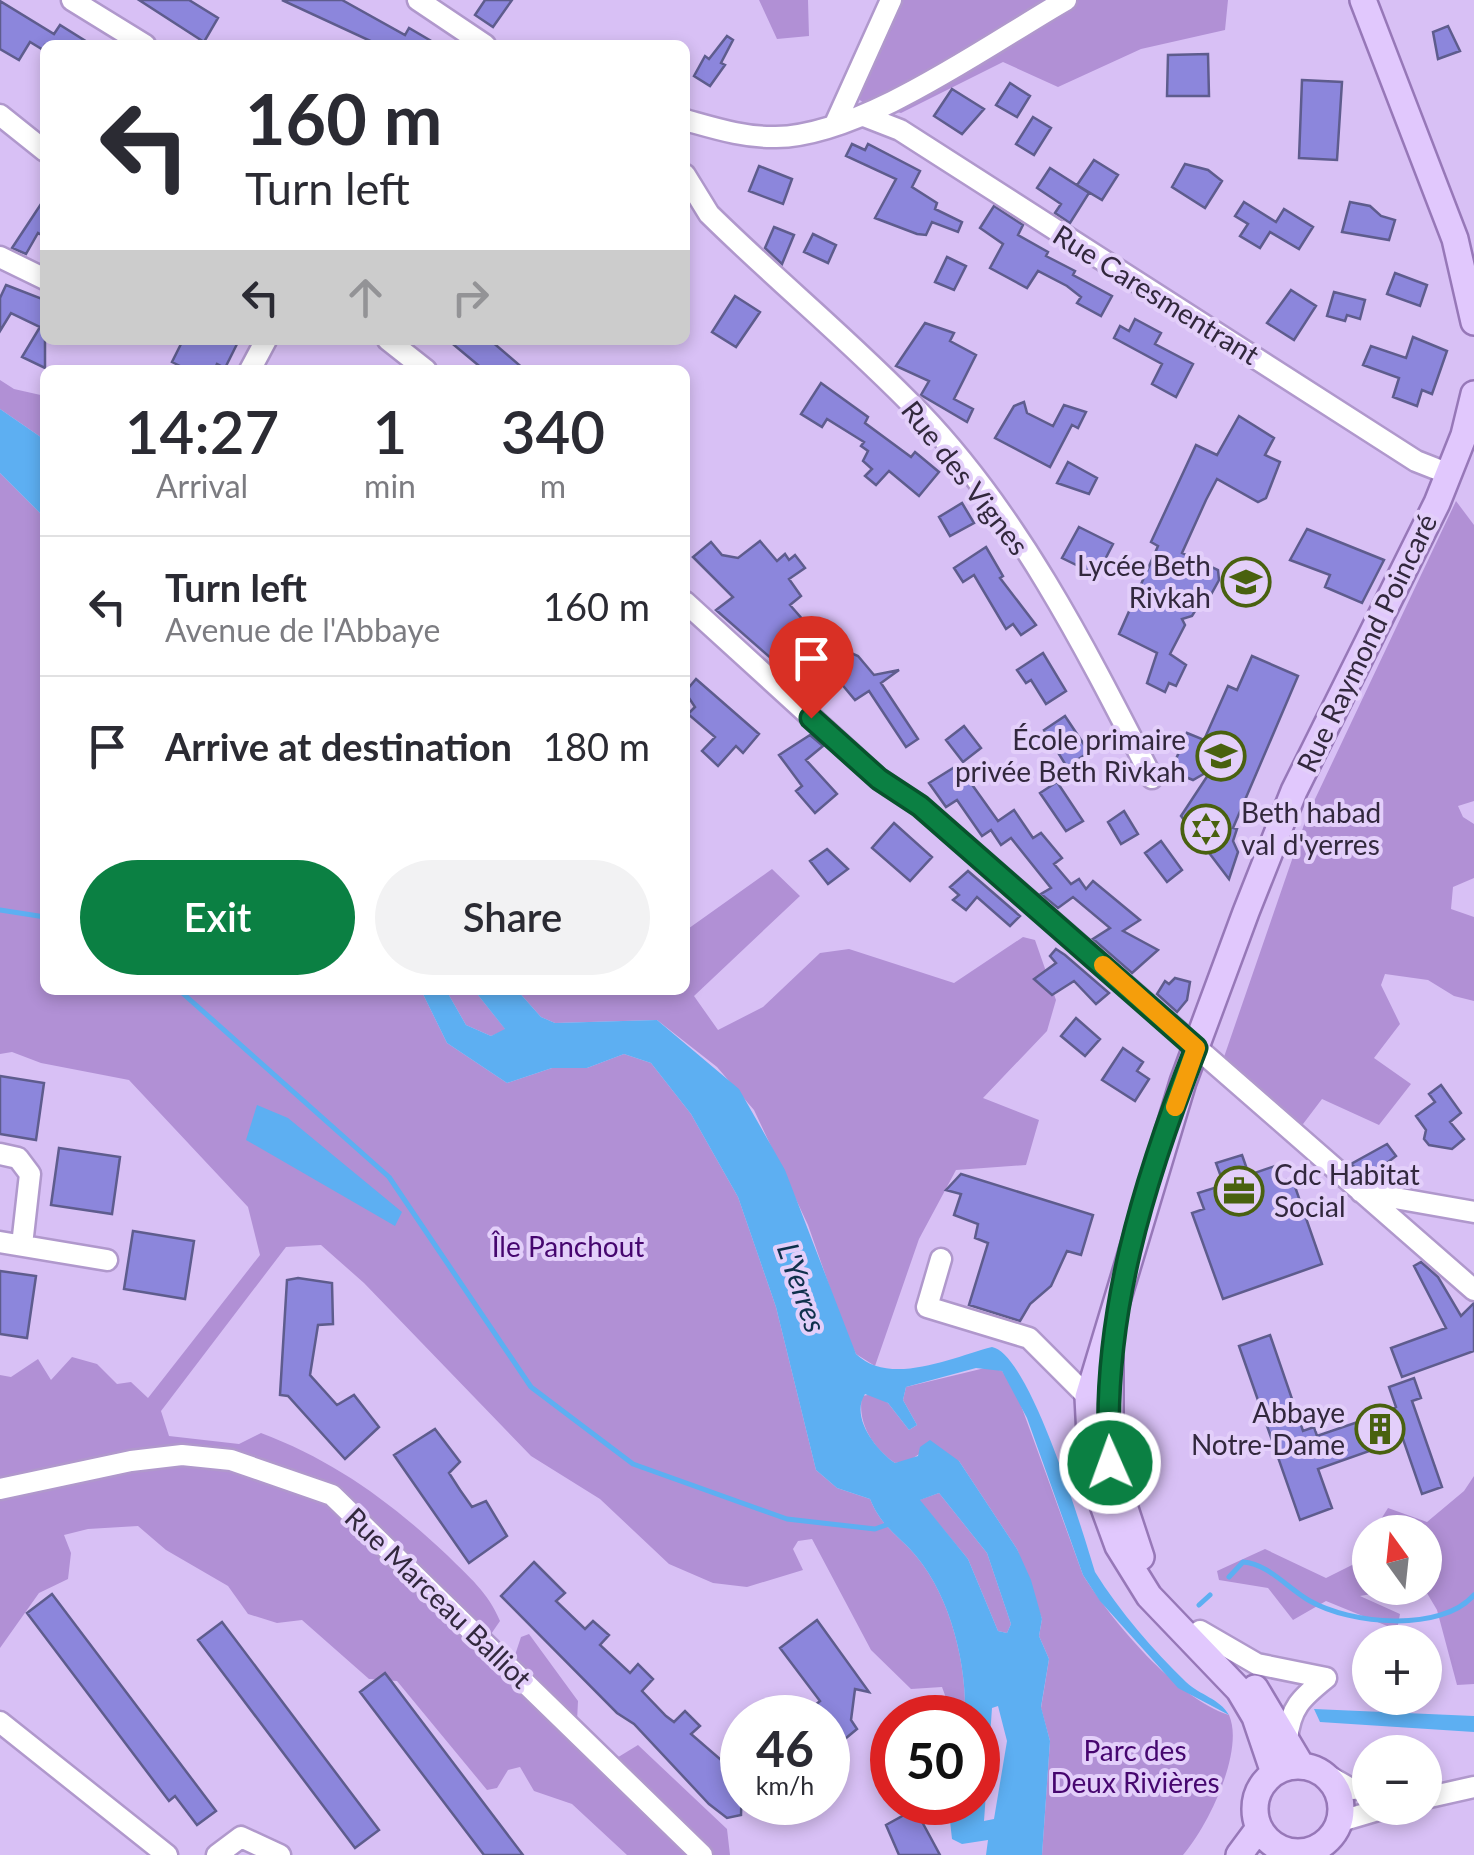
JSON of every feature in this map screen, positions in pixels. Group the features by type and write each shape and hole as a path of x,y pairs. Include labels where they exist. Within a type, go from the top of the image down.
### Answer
{"main road":[{"path":"1363,0 1465,236 1474,322"},
{"name":"Rue Raymond Poincaré","path":"1274,1773 1273,1717 1132,1573 1103,1514 1092,1476 1088,1397 1196,1048 1294,792 1449,474 1474,394"},
{"name":"Rue Raymond Poincaré","path":"1119,1287 1108,1392 1110,1463 1137,1550 1158,1586 1250,1679 1313,1770"},
{"path":"1313,1770 1340,1796 1340,1821 1318,1848 1278,1852 1259,1828 1255,1816 1258,1792 1274,1773 1313,1770"},
{"path":"1240,1855 1259,1828"}],"street":[{"path":"72,0 137,40"},
{"path":"418,0 450,8 480,40"},
{"path":"835,124 891,0"},
{"path":"690,121 776,138 864,116 1066,0"},
{"path":"0,116 40,146"},
{"name":"Rue Caresmentrant","path":"864,116 900,130 1416,461 1449,474"},
{"name":"Rue des Vignes","path":"690,183 709,214 922,414 992,503 1086,650 1152,778"},
{"path":"0,257 40,277"},
{"path":"394,345 420,365"},
{"path":"690,607 879,779 920,806 1474,1290"},
{"path":"0,1154 18,1158 30,1174 22,1245"},
{"path":"1359,1191 1474,1212"},
{"path":"0,1242 107,1260"},
{"path":"941,1259 927,1307 1028,1338 1088,1397"},
{"name":"Rue Marceau Balliot","path":"0,1489 130,1461 182,1455 232,1460 332,1495 702,1855"},
{"name":"Rue Marceau Balliot","path":"0,1501 130,1472 171,1468 227,1472 328,1506 686,1855"},
{"path":"1200,1631 1257,1664 1326,1678 1273,1717"},
{"path":"0,1722 167,1855"},
{"path":"1313,1770 1352,1789"},
{"path":"1442,1780 1474,1773"},
{"path":"1442,1794 1474,1786"},
{"path":"1340,1821 1352,1818"},
{"path":"217,1855 240,1837 280,1855"}],"green space":[{"path":"759,0 808,0 809,36 777,39"},
{"path":"896,0 1228,0 1225,30 1141,49 1058,87 1003,62 901,113 865,104 852,94"},
{"path":"0,380 14,389 40,395 40,437 0,409"},
{"name":"Île Panchout","path":"0,473 40,513 40,995 423,995 447,1043 507,1083 552,1068 587,1068 624,1054 651,1063 691,1114 738,1197 776,1307 816,1470 837,1488 870,1499 882,1521 923,1565 953,1627 965,1695 945,1695 942,1687 911,1689 871,1650 812,1539 798,1541 793,1549 803,1570 747,1587 713,1583 669,1564 600,1499 531,1456 364,1283 321,1245 286,1247 161,1411 169,1436 239,1444 261,1433 337,1469 383,1500 484,1593 500,1621 489,1637 512,1664 521,1637 529,1634 578,1701 576,1742 602,1767 638,1745 727,1829 730,1855 627,1855 572,1804 534,1791 520,1767 508,1770 497,1788 487,1790 397,1681 369,1679 302,1620 277,1623 248,1614 228,1586 166,1550 138,1526 88,1529 64,1535 71,1553 68,1579 39,1593 0,1648 0,1375 11,1377 38,1359 51,1380 72,1357 97,1364 117,1384 131,1382 148,1398 260,1255 248,1207 129,1080 41,1063 12,1052 0,1054"},
{"path":"1456,501 1474,525 1474,801 1458,806 1463,817 1474,824 1474,878 1453,887 1451,909 1474,917 1474,1001 1454,996 1428,980 1385,974 1381,985 1400,1024 1374,1058 1411,1084 1379,1125 1322,1099 1300,1128 1224,1057 1307,816"},
{"path":"772,869 800,896 694,996 718,1030 763,1007 820,953 849,949 954,983 1023,937 1035,940 1056,1000 1047,1031 983,1098 1039,1120 1026,1165 956,1170 919,1239 875,1366 856,1354 846,1334 808,1225 754,1110 717,1067 657,1020 555,1023 541,1017 521,995 690,995 690,927"},
{"path":"449,995 478,995 506,1030 491,1036 466,1025"},
{"name":"Parc des Deux Rivières","path":"989,1367 1002,1371 1015,1389 1083,1575 1095,1594 1167,1675 1209,1706 1229,1715 1233,1730 1228,1768 1203,1827 1183,1855 1042,1855 1050,1741 1041,1708 1049,1659 1039,1636 1042,1619 1017,1549 959,1461 922,1452 909,1461 895,1463 880,1450 864,1425 862,1396 873,1394 888,1403 909,1430 917,1425 903,1400 906,1387"},
{"path":"1474,1476 1474,1684 1457,1685 1434,1605 1442,1605 1442,1515 1435,1515 1464,1491"},
{"path":"939,1493 987,1553 1011,1624 1007,1633 998,1631 968,1559 919,1500"},
{"path":"1388,1508 1408,1515 1384,1515"},
{"path":"1265,1549 1326,1578 1352,1565 1352,1605 1380,1605 1400,1614 1398,1625 1385,1625 1326,1601 1293,1620 1268,1588 1219,1580 1217,1571"}],"water":[{"path":"0,409 40,437 40,513 0,473"},
{"name":"L'Yerres","path":"423,995 449,995 466,1025 491,1036 505,1029 478,995 521,995 541,1017 555,1023 657,1020 739,1089 785,1170 856,1354 870,1364 904,1369 992,1347 1007,1357 1038,1411 1095,1572 1161,1657 1229,1715 1178,1688 1100,1601 1083,1575 1027,1418 1002,1371 976,1368 906,1387 903,1400 917,1425 909,1430 888,1403 865,1394 861,1403 863,1423 873,1442 895,1463 918,1456 920,1447 930,1440 959,1461 1017,1549 1042,1619 1039,1636 1049,1659 1041,1707 1050,1741 1042,1855 986,1855 988,1840 962,1844 952,1839 950,1825 1000,1825 1000,1783 1007,1741 1000,1695 965,1695 953,1627 923,1565 882,1521 870,1499 837,1488 816,1470 776,1307 738,1197 691,1114 651,1063 624,1054 587,1068 552,1068 507,1083 447,1043","holes":["939,1493 987,1553 1011,1624 1007,1633 998,1631 968,1559 920,1500"]},
{"path":"257,1105 288,1118 402,1212 395,1226 246,1140"},
{"path":"1314,1709 1352,1711 1352,1715 1474,1716 1474,1732 1320,1722"}],"building":[{"path":"139,0 189,0 218,18 205,40"},
{"path":"282,0 342,0 405,35 409,28 429,40 368,40"},
{"path":"485,0 512,0 493,27 475,15"},
{"path":"0,1 54,34 60,25 84,40 40,40 40,48 30,42 19,60 0,49"},
{"path":"1448,26 1460,51 1438,59 1433,32"},
{"path":"727,36 733,40 721,63 725,65 710,86 694,76 705,56 709,59"},
{"path":"1208,54 1209,96 1167,96 1168,55"},
{"path":"1302,80 1342,82 1337,160 1299,158"},
{"path":"1010,83 1030,96 1017,117 996,105"},
{"path":"952,89 984,109 962,134 934,116"},
{"path":"1033,117 1051,128 1034,155 1016,144"},
{"path":"852,144 865,150 868,144 920,171 912,187 937,203 935,209 962,222 958,232 932,222 926,235 917,234 875,218 896,179 846,156"},
{"path":"1094,160 1118,175 1102,200 1077,185"},
{"path":"1185,164 1208,170 1222,181 1205,208 1172,187"},
{"path":"759,166 792,179 783,204 749,191"},
{"path":"1050,168 1089,193 1070,223 1055,213 1061,204 1037,188"},
{"path":"1244,202 1276,222 1284,209 1313,227 1299,249 1270,232 1260,248 1240,236 1248,224 1235,216"},
{"path":"1350,202 1370,206 1381,216 1395,220 1389,240 1342,232"},
{"path":"40,206 40,234 26,254 12,248"},
{"path":"994,206 1023,225 1018,235 1075,271 1073,275 1112,296 1101,316 1077,303 1081,297 1067,286 1038,271 1027,288 990,268 1003,244 980,228"},
{"path":"774,227 794,235 782,264 765,248"},
{"path":"813,234 836,245 828,263 804,252"},
{"path":"947,257 966,266 954,290 935,282"},
{"path":"1395,273 1427,285 1420,306 1387,294"},
{"path":"6,285 40,298 40,327 11,313 0,331 0,298"},
{"path":"1291,290 1316,306 1294,340 1267,323"},
{"path":"1334,292 1365,300 1360,319 1347,315 1345,321 1327,316"},
{"path":"735,296 760,312 736,347 712,332"},
{"path":"1135,319 1161,333 1155,344 1193,364 1176,397 1152,384 1162,364 1114,338 1120,326 1129,331"},
{"path":"925,323 954,333 950,341 976,355 954,399 973,409 967,422 921,395 929,381 896,366"},
{"path":"40,327 45,365 22,357"},
{"path":"1413,337 1447,351 1432,394 1422,390 1417,406 1393,397 1399,378 1363,365 1371,346 1406,358"},
{"path":"180,345 236,345 226,365 172,362"},
{"path":"454,345 496,345 519,365 478,365"},
{"path":"821,383 868,417 865,423 911,457 915,452 939,472 919,496 889,471 876,485 865,476 872,469 863,461 868,451 861,446 864,442 827,419 822,427 801,414"},
{"path":"1024,402 1027,413 1053,426 1064,405 1086,412 1078,428 1072,425 1050,467 995,438 1014,406"},
{"path":"1239,416 1274,438 1265,455 1280,462 1266,498 1258,502 1217,479 1206,500 1182,553 1218,570 1219,580 1208,600 1205,595 1192,616 1182,619 1185,625 1170,654 1186,665 1176,686 1169,683 1165,692 1147,683 1157,653 1119,634 1158,546 1151,542 1196,445 1217,455"},
{"path":"1068,462 1097,478 1089,494 1057,483"},
{"path":"962,503 974,523 950,536 939,517"},
{"path":"1079,527 1113,544 1097,575 1062,558"},
{"path":"1307,529 1384,560 1362,603 1325,587 1330,575 1290,560"},
{"path":"760,541 777,561 785,554 789,560 795,555 805,568 789,579 801,596 790,605 810,628 790,646 806,661 789,674 716,610 733,597 693,557 711,542 722,555 738,558"},
{"path":"986,547 1003,576 1000,578 1036,625 1021,635 1013,624 1006,629 974,575 963,582 954,568"},
{"path":"842,650 847,656 858,656 874,675 899,670 881,683 918,739 906,747 869,691 855,700 825,664"},
{"path":"1043,653 1066,691 1046,704 1031,680 1026,683 1017,670"},
{"path":"1252,656 1298,676 1233,828 1237,829 1233,841 1238,852 1229,879 1181,816 1212,769 1193,780 1171,771 1187,733 1204,740 1228,686 1237,690"},
{"path":"696,679 759,734 743,753 736,746 718,766 702,751 715,737 690,716 695,707 690,700 690,686"},
{"path":"1065,716 1089,752 1067,767 1044,730"},
{"path":"964,726 981,748 963,762 946,740"},
{"path":"810,735 823,746 806,760 837,794 815,813 796,791 802,786 779,755"},
{"path":"958,765 998,821 1014,810 1033,838 1041,833 1062,858 1054,864 1071,884 1079,879 1086,889 1093,881 1140,920 1123,931 1158,950 1132,973 1093,939 1110,928 1073,897 1058,908 1041,894 1051,888 1011,838 1001,845 991,830 982,836 957,800 946,807 929,783"},
{"path":"1057,782 1083,821 1066,831 1040,793"},
{"path":"1124,811 1138,834 1121,844 1108,822"},
{"path":"894,823 932,857 910,881 872,848"},
{"path":"1161,841 1182,870 1167,882 1145,853"},
{"path":"827,849 848,869 828,884 810,861"},
{"path":"968,871 1020,916 1010,926 977,897 966,910 953,900 959,895 950,887"},
{"path":"1056,949 1109,993 1096,1004 1074,981 1052,995 1034,979 1056,963 1050,956"},
{"path":"1175,978 1190,982 1187,1000 1177,1012 1157,994 1165,981 1169,984"},
{"path":"1076,1018 1100,1039 1085,1056 1061,1036"},
{"path":"1123,1048 1143,1062 1137,1071 1149,1079 1135,1101 1102,1080"},
{"path":"0,1076 44,1083 36,1140 0,1134"},
{"path":"1441,1085 1461,1113 1450,1122 1464,1139 1452,1149 1429,1145 1424,1139 1426,1130 1416,1116 1435,1102 1429,1094"},
{"path":"1387,1144 1396,1156 1367,1178 1351,1164"},
{"path":"59,1148 120,1157 112,1214 51,1205"},
{"path":"1242,1155 1249,1175 1275,1166 1280,1182 1292,1178 1322,1264 1223,1299 1192,1213 1204,1209 1198,1193 1224,1185 1216,1163"},
{"path":"961,1174 1093,1215 1081,1255 1067,1251 1051,1286 1030,1304 1020,1321 969,1305 988,1243 975,1238 978,1224 954,1215 961,1194 946,1190"},
{"path":"133,1231 194,1241 185,1299 124,1289"},
{"path":"1421,1262 1438,1277 1461,1316 1474,1303 1474,1351 1402,1377 1391,1348 1446,1328 1414,1266"},
{"path":"0,1271 36,1276 27,1338 0,1334"},
{"path":"287,1280 332,1283 333,1324 318,1325 310,1375 337,1405 354,1395 379,1427 345,1459 288,1396 280,1395"},
{"name":"Abbaye Notre-Dame","path":"1270,1335 1303,1431 1314,1427 1317,1436 1390,1411 1396,1407 1389,1387 1414,1378 1421,1398 1412,1401 1442,1487 1422,1494 1403,1439 1318,1469 1332,1508 1300,1520 1239,1346"},
{"path":"435,1429 460,1462 449,1473 460,1490 472,1507 486,1501 507,1536 469,1563 394,1455"},
{"path":"534,1562 565,1593 556,1601 585,1629 593,1621 609,1635 600,1645 630,1673 638,1664 653,1679 642,1691 666,1716 674,1722 685,1711 700,1726 691,1734 720,1759 720,1813 634,1724 617,1713 501,1596"},
{"path":"52,1594 216,1811 197,1825 175,1796 169,1801 27,1613"},
{"path":"817,1620 869,1692 855,1689 851,1720 857,1729 850,1735 850,1695 815,1695 780,1648"},
{"path":"222,1622 379,1830 355,1848 198,1640"},
{"path":"385,1673 523,1855 484,1855 360,1692"},
{"path":"886,1825 924,1825 940,1855 899,1855"}],"waterway":[{"path":"0,910 40,916"},
{"path":"185,995 389,1177 531,1387 633,1464 787,1519 875,1529 889,1524"},
{"path":"1229,1577 1243,1562 1252,1564 1327,1609 1395,1621 1440,1615 1474,1595"},
{"path":"1199,1605 1210,1595"}],"slow traffic":[{"path":"1103,965 1196,1048 1175,1107"}],"place":[{"name":"Lycée Beth Rivkah","path":"1246,582"},
{"name":"École primaire privée Beth Rivkah","path":"1221,756"},
{"name":"Beth habad val d'yerres","path":"1206,829"},
{"name":"Cdc Habitat Social","path":"1239,1191"},
{"name":"Abbaye Notre-Dame","path":"1380,1429"}],"route":[{"path":"811,718 879,779 920,806 1196,1048 1119,1287 1108,1392 1110,1463"}]}
